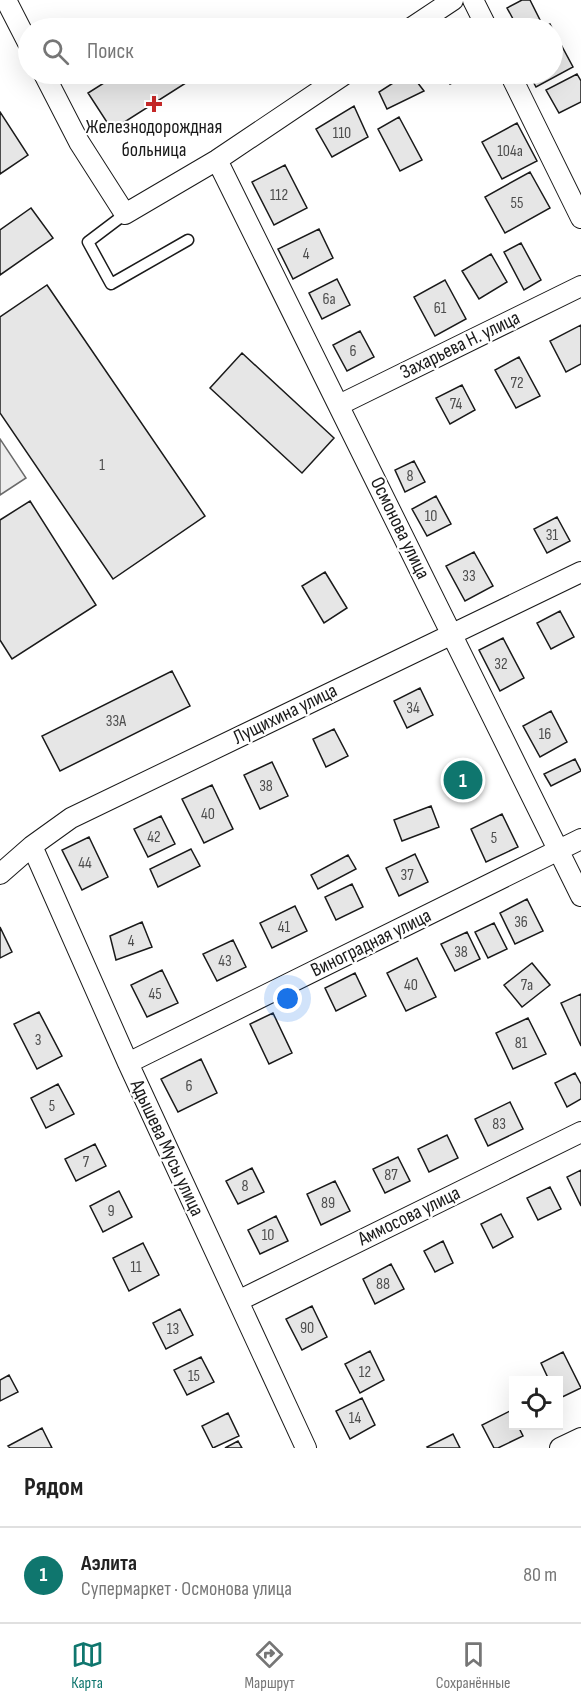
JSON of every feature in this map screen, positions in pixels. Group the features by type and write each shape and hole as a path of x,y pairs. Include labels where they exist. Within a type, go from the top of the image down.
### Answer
{"street":[{"path":"6,0 18,23"},
{"path":"426,18 453,0"},
{"path":"473,0 482,18"},
{"path":"49,84 79,141 125,214 217,160 330,84"},
{"path":"515,84 581,218"},
{"name":"Осмонова улица","path":"217,160 453,633 581,896"},
{"name":"Захарьева Н. улица","path":"339,405 581,286"},
{"name":"Лущихина улица","path":"0,874 32,846 71,818 581,572"},
{"name":"Виноградная улица","path":"128,1063 581,839"},
{"name":"Адышева Мусы улица","path":"32,846 128,1063 306,1448"},
{"name":"Аммосова улица","path":"238,1301 581,1132"},
{"path":"560,1448 581,1438"}],"lane":[{"path":"125,214 88,242 111,284 188,240"}],"shaded area":[{"path":"0,439 26,478 0,495"}],"building":[{"path":"522,0 530,0 539,18 512,18 507,8"},
{"path":"563,48 573,67 563,72"},
{"path":"577,74 581,81 581,102 559,113 546,90 563,84 563,81"},
{"path":"102,84 184,84 112,130 88,93"},
{"path":"391,84 419,84 424,91 387,109 379,92"},
{"path":"354,106 368,137 332,157 316,129"},
{"path":"0,112 28,155 0,174"},
{"path":"399,117 422,160 400,171 378,129"},
{"path":"517,123 537,161 502,179 482,142"},
{"path":"285,165 307,208 274,225 252,182"},
{"path":"530,172 550,208 505,233 485,197"},
{"path":"31,208 53,238 0,275 0,230"},
{"path":"319,229 333,258 293,279 278,249"},
{"path":"521,243 541,280 524,290 504,252"},
{"path":"491,254 507,282 479,299 462,271"},
{"path":"337,279 350,305 322,319 309,293"},
{"path":"445,280 466,319 435,336 414,297"},
{"path":"47,285 205,516 113,579 0,413 0,317"},
{"path":"581,325 581,364 566,372 550,341"},
{"path":"360,331 374,357 347,371 333,345"},
{"path":"242,353 334,438 302,473 210,388"},
{"path":"519,357 540,396 516,408 495,370"},
{"path":"462,385 475,410 450,424 436,398"},
{"path":"414,461 425,482 405,492 395,470"},
{"path":"436,496 451,524 427,536 412,509"},
{"path":"30,501 96,605 12,659 0,640 0,520"},
{"path":"557,517 570,541 547,553 534,529"},
{"path":"474,552 493,586 465,601 446,566"},
{"path":"325,572 347,608 324,623 302,586"},
{"path":"560,611 574,637 551,649 537,623"},
{"path":"503,638 524,678 500,691 479,650"},
{"path":"172,671 190,706 60,771 42,736"},
{"path":"420,688 433,715 407,728 394,701"},
{"path":"551,711 567,742 540,757 523,726"},
{"path":"334,729 348,756 326,767 313,739"},
{"path":"575,759 581,771 551,786 544,774"},
{"path":"272,762 288,796 260,809 244,775"},
{"path":"470,763 480,785 456,797 446,775"},
{"path":"212,785 233,829 204,843 182,799"},
{"path":"431,806 439,827 402,841 394,820"},
{"path":"502,814 518,847 486,862 471,829"},
{"path":"161,816 175,844 148,857 134,829"},
{"path":"89,837 108,877 82,890 62,850"},
{"path":"191,849 200,866 158,887 150,869"},
{"path":"415,854 428,882 399,896 386,868"},
{"path":"348,855 356,869 318,889 311,875"},
{"path":"352,884 363,907 336,920 325,897"},
{"path":"527,899 543,931 515,944 500,913"},
{"path":"295,906 307,931 272,948 260,923"},
{"path":"142,922 152,947 116,960 110,936"},
{"path":"494,923 507,949 488,958 475,932"},
{"path":"0,927 12,952 0,958"},
{"path":"467,932 480,959 455,971 441,944"},
{"path":"233,940 246,967 217,981 203,954"},
{"path":"417,958 436,997 406,1011 387,973"},
{"path":"532,963 550,985 522,1007 504,985"},
{"path":"162,970 178,1003 147,1017 131,985"},
{"path":"355,973 366,996 336,1011 325,988"},
{"path":"581,994 581,1046 561,1003"},
{"path":"39,1012 62,1056 37,1069 14,1024"},
{"path":"273,1013 292,1053 269,1064 250,1024"},
{"path":"528,1018 546,1054 513,1069 496,1033"},
{"path":"201,1059 217,1093 178,1112 161,1079"},
{"path":"575,1073 581,1084 581,1099 567,1107 555,1083"},
{"path":"58,1084 74,1114 46,1128 31,1098"},
{"path":"510,1102 523,1129 488,1146 475,1119"},
{"path":"447,1135 458,1158 429,1172 418,1149"},
{"path":"95,1144 106,1166 76,1181 65,1159"},
{"path":"398,1157 410,1181 385,1193 373,1169"},
{"path":"252,1168 264,1192 238,1204 226,1181"},
{"path":"581,1170 581,1206 567,1177"},
{"path":"335,1181 350,1211 321,1225 307,1194"},
{"path":"550,1187 561,1209 538,1220 527,1198"},
{"path":"119,1191 132,1217 103,1232 90,1206"},
{"path":"501,1214 513,1237 493,1248 481,1224"},
{"path":"276,1216 288,1241 260,1254 248,1230"},
{"path":"443,1241 453,1263 435,1272 424,1251"},
{"path":"143,1243 159,1275 129,1291 113,1258"},
{"path":"391,1264 404,1289 375,1304 363,1279"},
{"path":"312,1306 327,1337 302,1350 286,1319"},
{"path":"180,1309 193,1335 166,1349 153,1323"},
{"path":"370,1351 384,1380 360,1393 345,1364"},
{"path":"563,1352 581,1388 563,1397 563,1376 547,1376 541,1363"},
{"path":"201,1357 214,1382 187,1395 174,1370"},
{"path":"9,1375 18,1392 0,1401 0,1380"},
{"path":"362,1398 375,1425 350,1439 336,1411"},
{"path":"509,1412 509,1430 520,1430 523,1436 494,1448 482,1425"},
{"path":"228,1413 239,1436 213,1448 202,1426"},
{"path":"42,1428 52,1448 10,1448 8,1446"},
{"path":"453,1434 460,1448 427,1447"},
{"path":"238,1441 242,1448 225,1448"}],"place":[{"name":"Железнодорождная больница","path":"154,104"},
{"name":"Аэлита","path":"463,780"}]}
